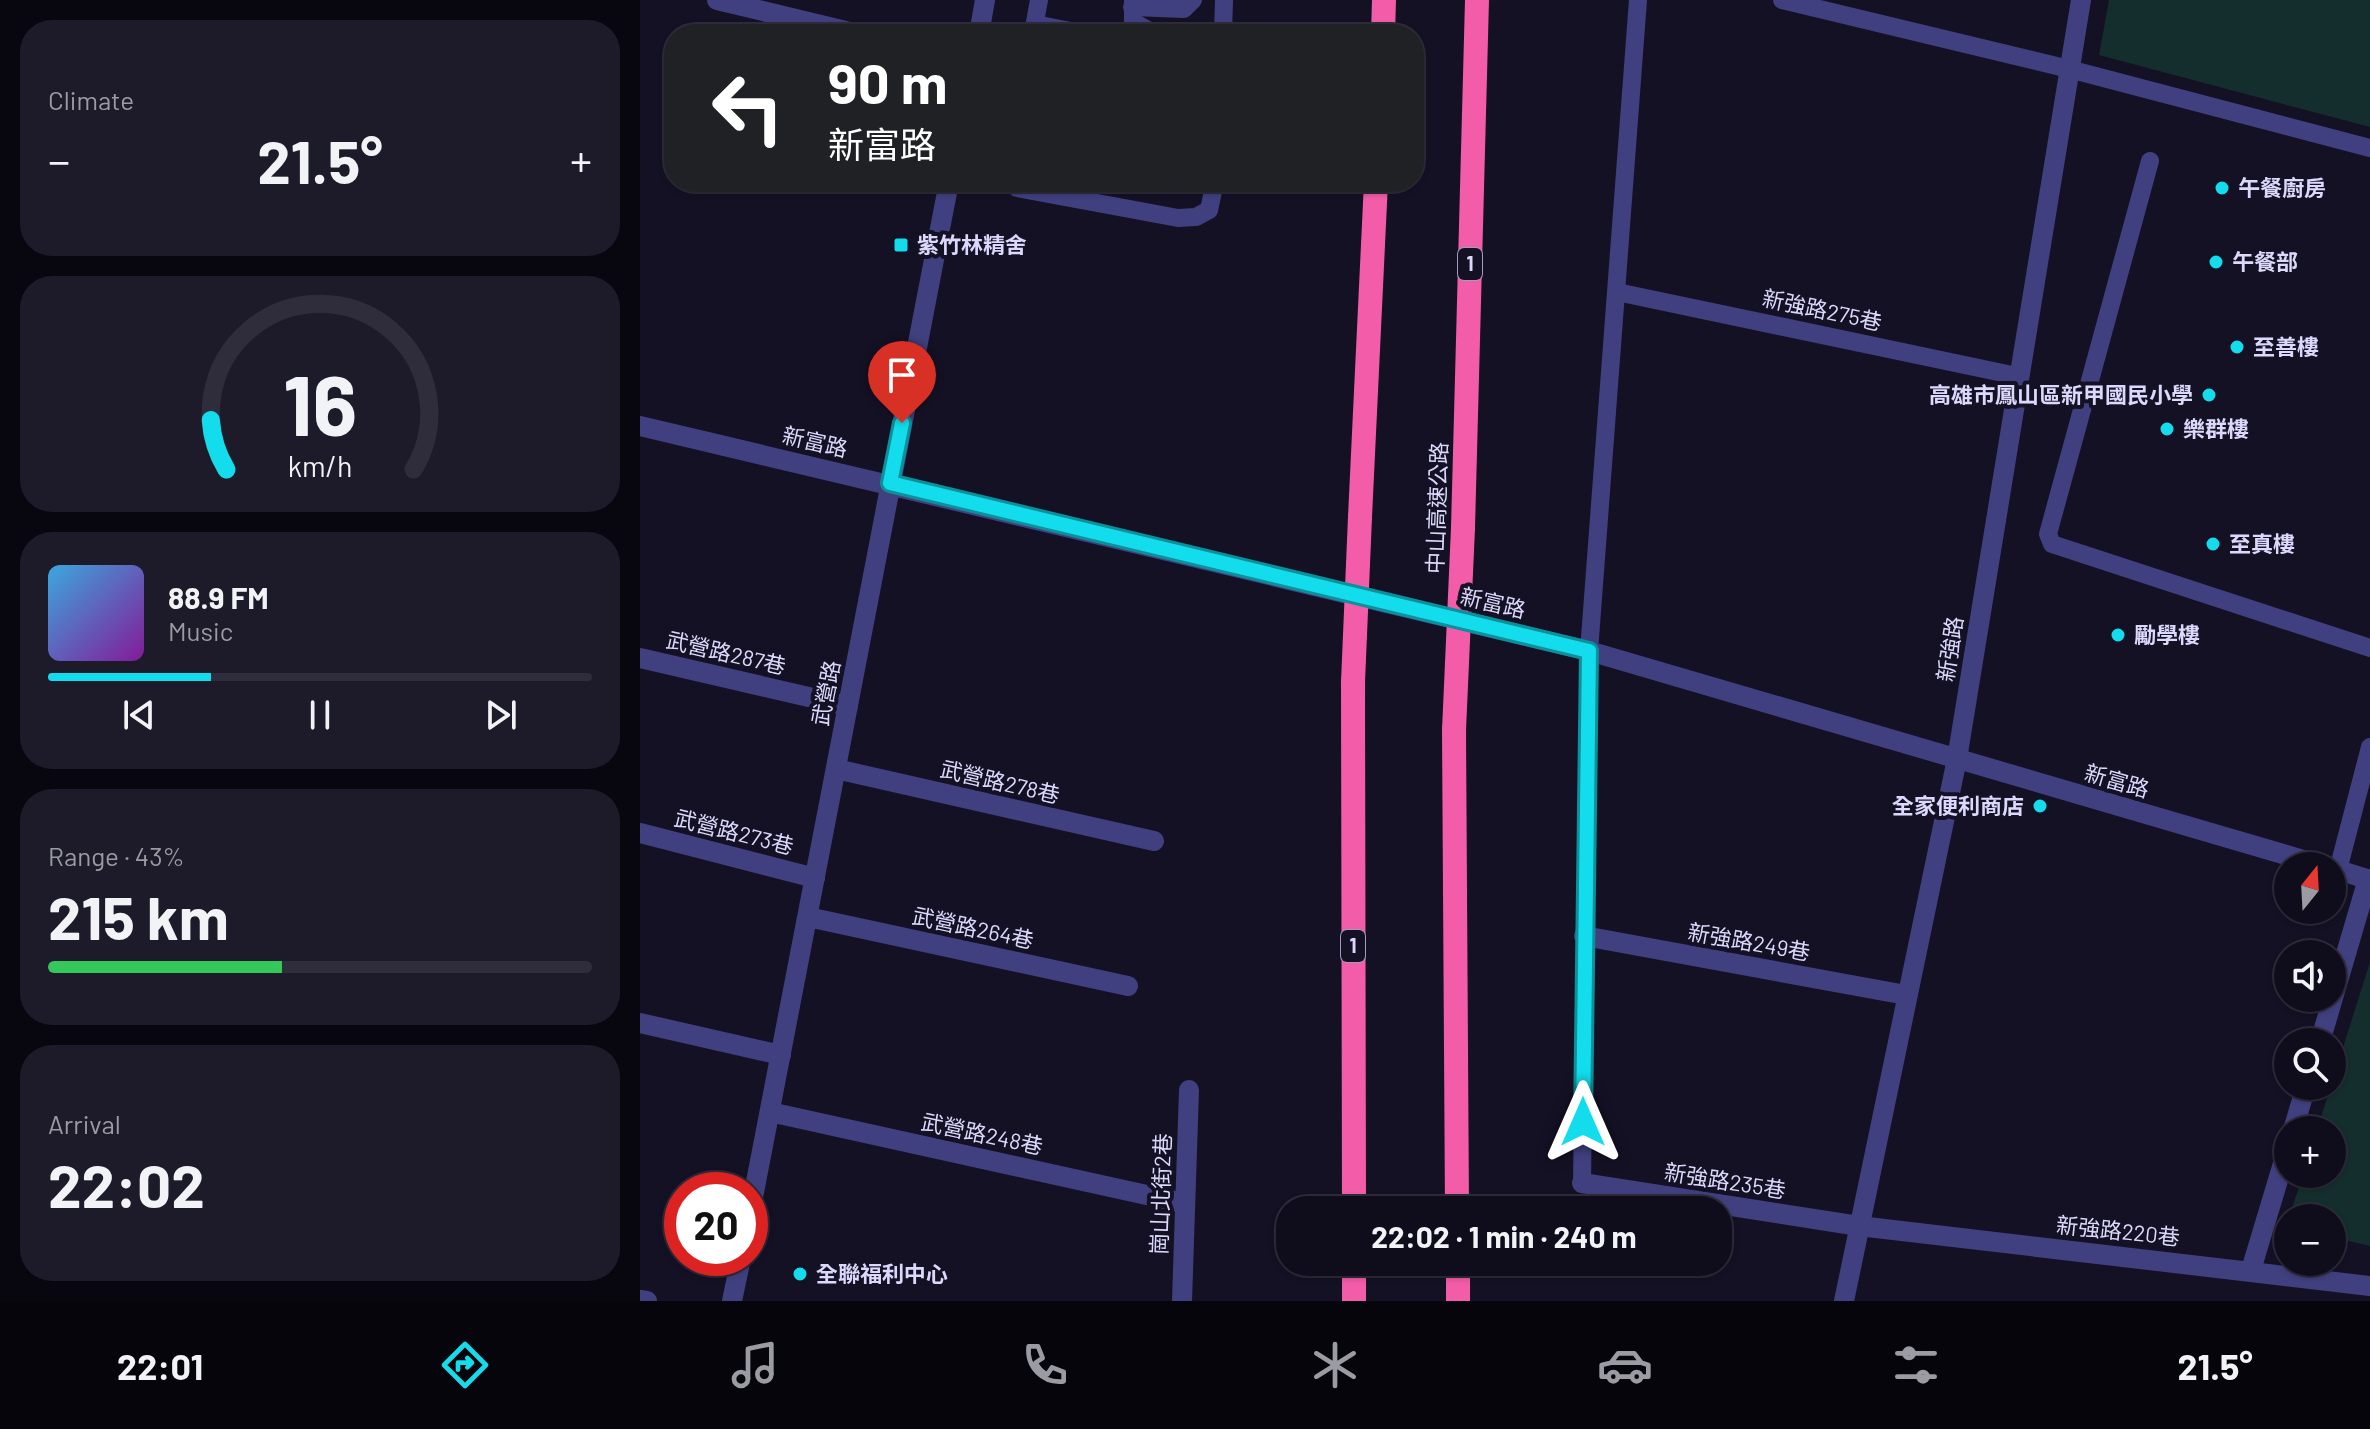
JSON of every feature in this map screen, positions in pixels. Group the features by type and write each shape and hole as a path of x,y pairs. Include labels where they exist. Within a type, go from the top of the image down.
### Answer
{"highway":[{"path":"1383,24 1384,0"},
{"name":"中山高速公路","path":"1457,1196 1454,730 1463,528 1477,0"},
{"name":"1","path":"1354,1196 1353,682 1376,192"},
{"path":"1354,1276 1354,1301"},
{"path":"1458,1276 1458,1301"}],"street":[{"path":"717,0 817,24"},
{"path":"981,24 985,0"},
{"name":"新強路","path":"1844,1301 1957,759 2017,376 2081,0"},
{"name":"武營路","path":"758,1172 947,192"},
{"name":"新富路","path":"640,426 1589,651 2276,852"},
{"name":"武營路287巷","path":"640,658 848,706"},
{"name":"武營路278巷","path":"836,769 1154,841"},
{"name":"武營路273巷","path":"640,833 815,878"},
{"name":"新富路","path":"2346,873 2369,880"},
{"path":"2324,1028 2369,880"},
{"name":"武營路264巷","path":"808,917 1128,986"},
{"name":"新強路249巷","path":"1584,936 1906,995"},
{"path":"640,1023 781,1055"},
{"name":"崗山北街2巷","path":"1182,1301 1189,1090"},
{"name":"武營路248巷","path":"770,1112 1183,1203"},
{"name":"新強路235巷","path":"1582,1183 1859,1226"},
{"path":"2251,1270 2276,1188"},
{"name":"新強路220巷","path":"1859,1226 2370,1286"},
{"path":"732,1301 737,1276"},
{"path":"640,1300 647,1301"}],"lane":[{"path":"1035,24 1039,0"},
{"path":"1137,24 1133,22 1133,3 1184,9 1193,0"},
{"path":"1223,24 1224,0"},
{"path":"1582,1183 1589,651 1638,0"},
{"path":"1782,0 2069,69 2370,148"},
{"path":"2150,161 2048,534 2052,544 2370,648"},
{"path":"1032,192 1178,218 1196,217 1209,210 1213,192"},
{"name":"新強路275巷","path":"1617,292 2017,376"},
{"path":"2336,852 2370,747"}],"green space":[{"path":"2109,0 2370,0 2370,127 2099,55"},
{"path":"2370,962 2370,1246 2346,1240 2346,1204 2293,1204 2299,1188 2346,1188 2346,1116 2321,1116 2326,1100 2346,1100 2346,1038"}],"place":[{"name":"午餐廚房","path":"2222,188"},
{"name":"紫竹林精舍","path":"901,245"},
{"name":"午餐部","path":"2216,262"},
{"name":"至善樓","path":"2237,347"},
{"name":"高雄市鳳山區新甲國民小學","path":"2209,395"},
{"name":"樂群樓","path":"2167,429"},
{"name":"至真樓","path":"2213,544"},
{"name":"勵學樓","path":"2118,635"},
{"name":"全家便利商店","path":"2040,806"},
{"name":"全聯福利中心","path":"800,1274"}],"route":[{"path":"902,423 890,483 1589,651 1583,1122"}]}
